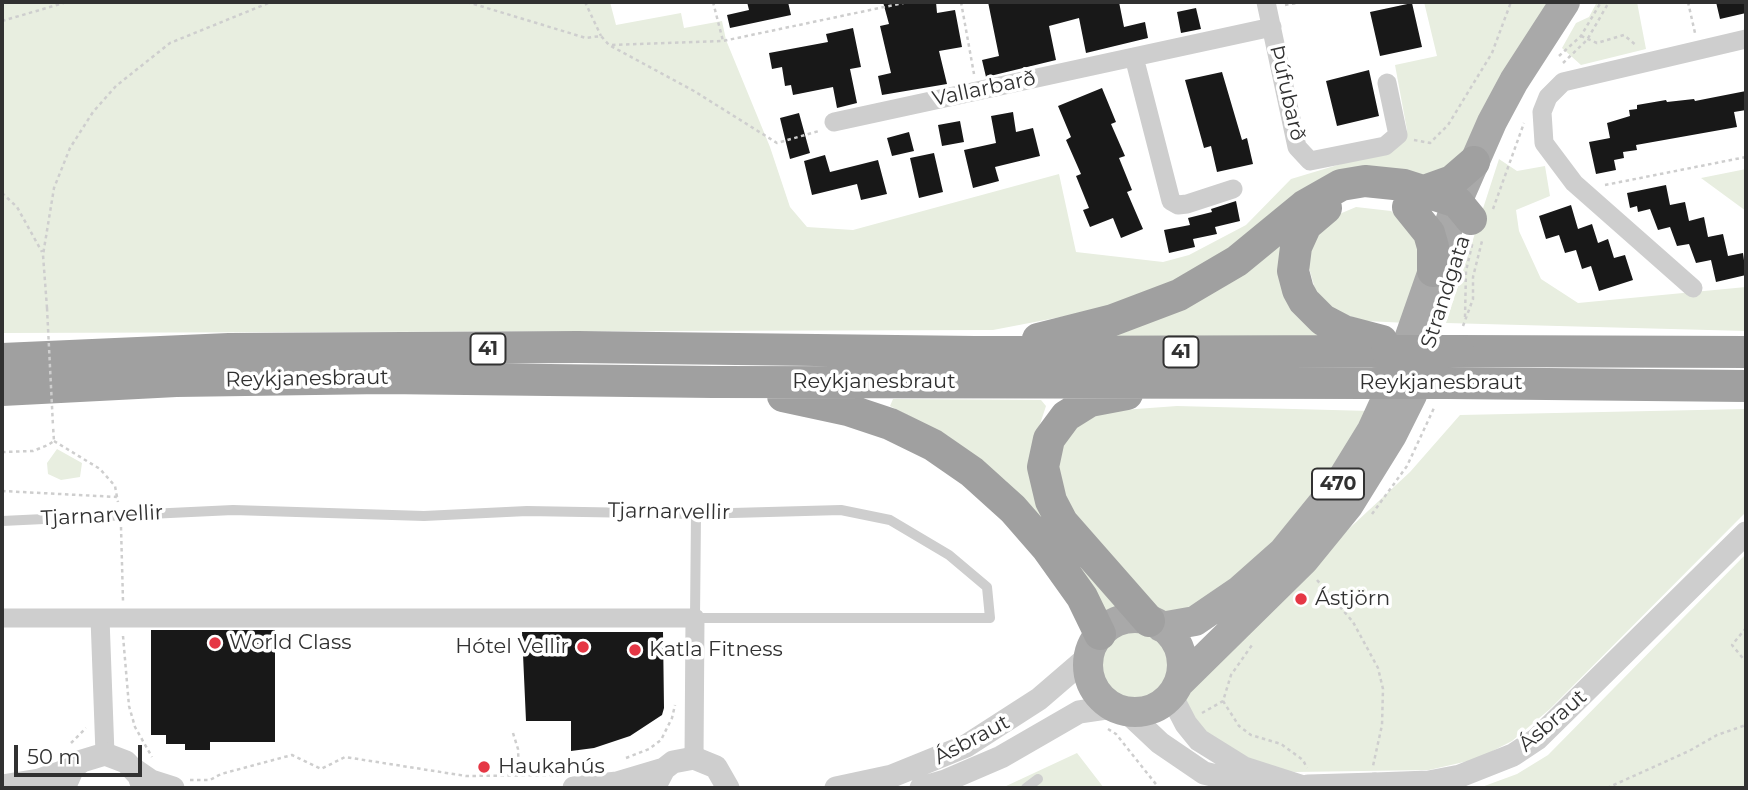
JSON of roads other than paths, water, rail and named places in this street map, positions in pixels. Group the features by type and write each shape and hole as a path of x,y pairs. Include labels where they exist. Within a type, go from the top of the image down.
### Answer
{"highway":[{"path":"1389,347 1333,326 1312,311 1298,290 1294,259 1306,225 1332,204 1369,197 1416,199 1452,181 1474,162"},
{"path":"975,352 1113,320 1179,295 1237,261 1304,206 1341,185 1376,181 1471,222"},
{"path":"1416,199 1433,247 1433,271"},
{"name":"Reykjanesbraut","path":"2,359 229,349 578,347 975,352 1389,347 1420,350 1462,336 1746,352"},
{"name":"Reykjanesbraut","path":"2,390 176,381 384,378 1746,386"},
{"path":"713,382 870,416 912,433 952,457 994,489 1047,548 1082,597 1094,645"},
{"path":"1155,624 1062,522 1046,483 1045,452 1049,439 1066,416 1090,401 1200,382"}],"main road":[{"name":"Strandgata","path":"1174,690 1304,560 1370,474 1412,395 1471,222 1532,75 1550,49 1565,2"},
{"name":"Strandgata","path":"1155,624 1195,621 1224,604 1283,552 1319,510 1357,454 1384,405 1416,326 1433,271 1471,222 1474,162 1514,81 1550,49"},
{"name":"470","path":"1094,645 1121,620 1155,624"},
{"path":"1155,624 1171,635 1181,659 1174,690"},
{"path":"1094,645 1090,680 1113,715"},
{"name":"470","path":"1113,715 1151,709 1174,690"}],"street":[{"name":"Þúfubarð","path":"1266,2 1297,147 1310,161 1385,146 1398,135 1387,83"},
{"name":"Vallarbarð","path":"834,122 1272,27"},
{"path":"1693,288 1581,189 1544,143 1541,129 1545,102 1563,82 1746,39"},
{"path":"1134,57 1171,201 1178,205 1187,204 1233,189"},
{"name":"Ásbraut","path":"1275,788 1306,782 1373,778 1429,782 1460,776 1513,755 1537,739 1746,533"},
{"name":"Tjarnarvellir","path":"2,618 695,618"},
{"path":"100,618 105,754"},
{"path":"694,758 695,618"},
{"name":"Ásbraut","path":"836,788 892,776 967,746 1039,699 1094,645"},
{"name":"Ásbraut","path":"1174,690 1186,724 1199,740 1244,768 1306,782"},
{"name":"Ásbraut","path":"921,788 992,762 1079,712 1113,715"},
{"path":"1113,715 1204,773 1266,788"},
{"path":"2,786 39,780 93,756 105,754 116,757 139,779 178,783"},
{"path":"569,782 617,783 659,778 673,762 694,758 716,767 726,783 749,788"}],"lane":[{"name":"Tjarnarvellir","path":"2,521 233,510 424,516 570,510 696,514 821,508 890,520 980,577 988,587 991,599 990,618 695,618"},
{"path":"695,618 696,514"},
{"path":"1027,788 1038,779"}],"place":[{"name":"Ástjörn","path":"1301,599"},
{"name":"World Class","path":"215,643"},
{"name":"Hótel Vellir","path":"583,647"},
{"name":"Katla Fitness","path":"635,650"},
{"name":"Haukahús","path":"484,767"}]}
